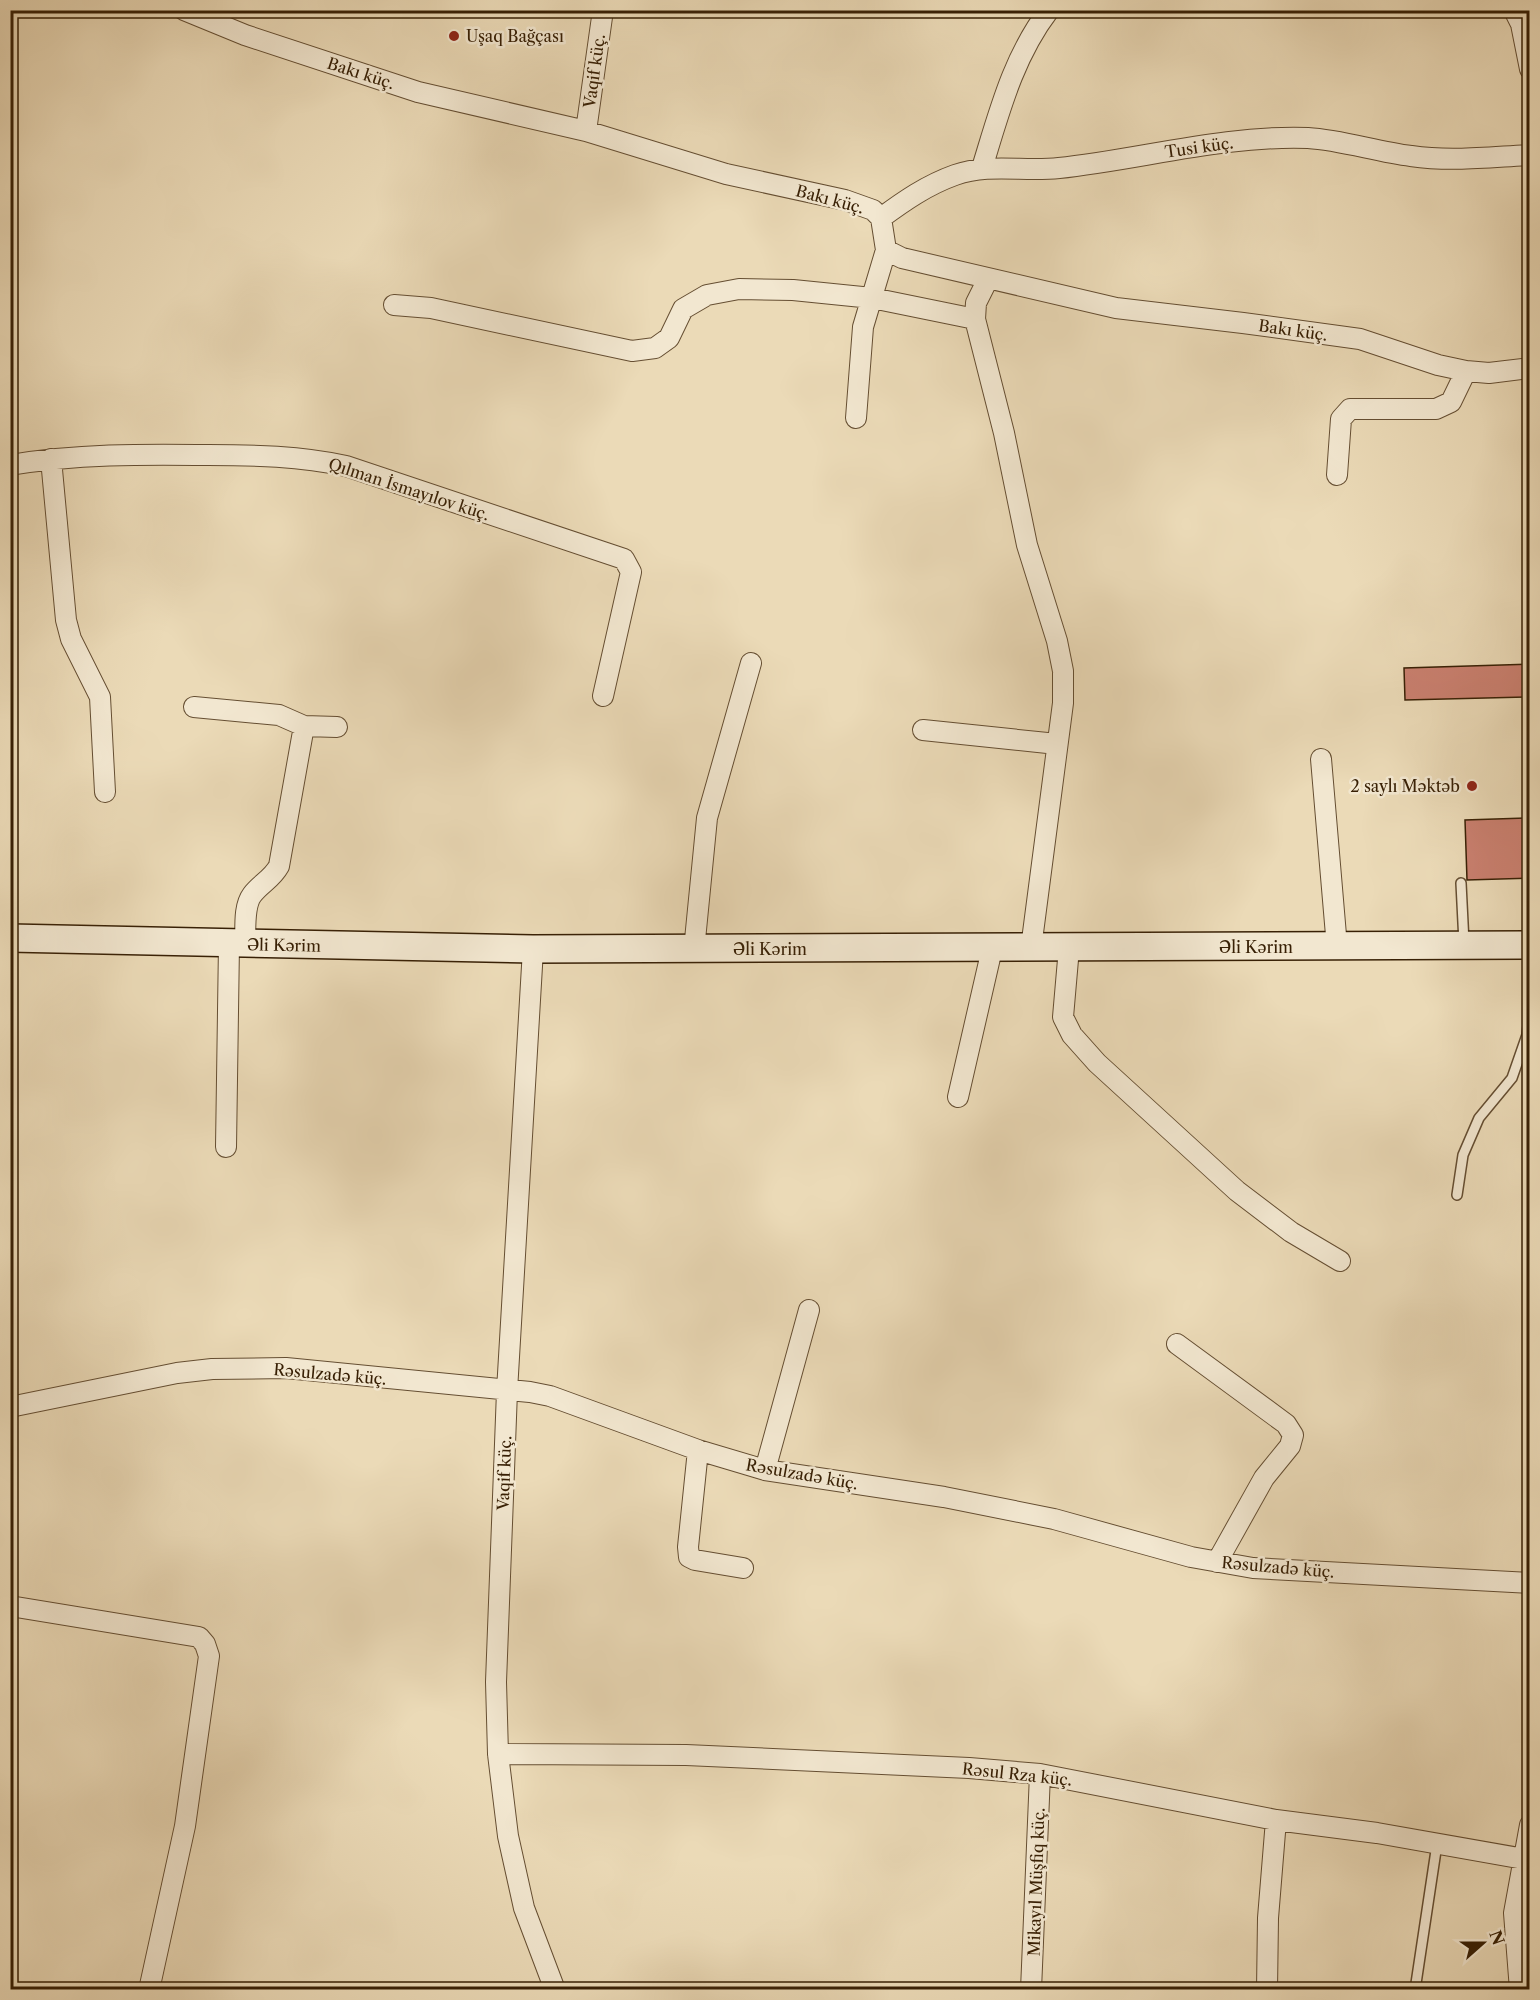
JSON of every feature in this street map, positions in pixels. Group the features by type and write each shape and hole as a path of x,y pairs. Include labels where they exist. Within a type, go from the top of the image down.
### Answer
{"main road":[{"name":"Əli Kərim","path":"10,938 237,944 694,950 1530,945"}],"street":[{"name":"Vaqif küç.","path":"586,131 603,10"},
{"path":"982,168 1010,81 1025,48 1049,10"},
{"path":"1514,10 1521,24 1530,69"},
{"name":"Bakı küç.","path":"185,11 245,35 418,92 586,131 726,174 845,200 873,210 881,218 886,250 902,258 1116,309 1360,339 1438,365 1466,371 1489,373 1530,368"},
{"name":"Tusi küç.","path":"881,218 910,196 956,175 982,168 1058,168 1257,139 1310,138 1412,156 1451,160 1530,155"},
{"path":"856,418 863,327 886,250"},
{"path":"988,279 976,303 975,319 1004,433 1027,545 1057,641 1063,671 1058,744 1031,948"},
{"path":"394,305 431,308 632,351 655,348 669,338 683,309 707,296 739,289 793,290 872,298 975,319"},
{"path":"1337,475 1341,419 1350,409 1436,409 1451,402 1466,371"},
{"name":"Qılman İsmayılov küç.","path":"10,465 51,459 140,454 246,455 314,459 346,466 624,559 631,572 603,696"},
{"path":"51,459 66,620 71,639 100,697 105,792"},
{"path":"694,950 707,818 751,663"},
{"path":"194,707 279,715 304,726 337,727"},
{"path":"226,1147 237,944 251,896 273,876 279,867 304,726"},
{"path":"923,730 1058,744"},
{"path":"1321,759 1337,947"},
{"path":"1069,948 1063,1017 1072,1035 1097,1063 1237,1191 1291,1232 1340,1261"},
{"name":"Vaqif küç.","path":"533,949 507,1391 496,1682 498,1754 507,1836 524,1908 555,1989"},
{"path":"958,1097 993,949"},
{"path":"765,1470 809,1310"},
{"path":"1177,1344 1286,1424 1293,1435 1290,1446 1264,1479 1217,1562"},
{"name":"Rəsulzadə küç.","path":"10,1407 177,1373 212,1369 286,1368 507,1391 550,1396 698,1450 765,1470 944,1497 1021,1512 1217,1562 1253,1568 1530,1583"},
{"path":"698,1450 688,1547 689,1557 743,1568"},
{"path":"10,1606 199,1637 206,1644 209,1656 185,1826 149,1989"},
{"name":"Rəsul Rza küç.","path":"498,1754 686,1755 969,1768 1040,1774 1276,1820 1377,1833 1526,1859"},
{"name":"Mikayıl Müşfiq küç.","path":"1031,1989 1040,1774"},
{"path":"1267,1989 1268,1918 1276,1820"},
{"path":"1520,1989 1514,1913 1526,1859 1530,1825"}],"lane":[{"path":"1461,883 1464,946"},
{"path":"1457,1195 1463,1155 1479,1118 1512,1078 1527,1035 1530,1009"},
{"path":"1415,1989 1437,1844"}],"building":[{"path":"1530,664 1530,697 1405,700 1404,668"},
{"path":"1530,818 1530,878 1467,880 1465,820"}],"place":[{"name":"Uşaq Bağçası","path":"454,36"},
{"name":"2 saylı Məktəb","path":"1472,786"}]}
